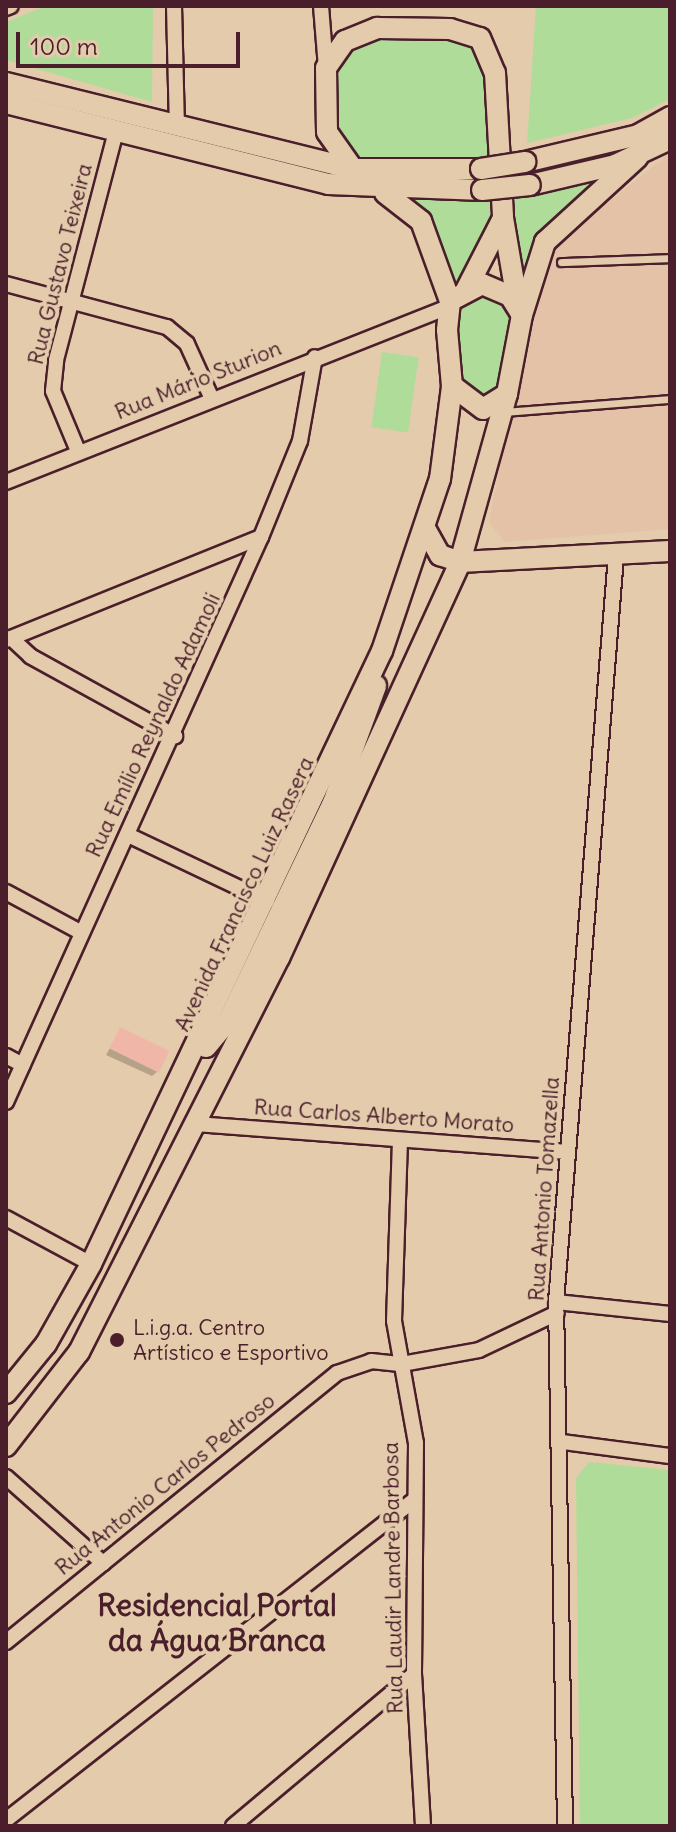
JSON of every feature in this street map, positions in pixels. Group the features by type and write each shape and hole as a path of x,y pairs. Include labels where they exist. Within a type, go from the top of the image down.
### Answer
{"street":[{"path":"174,6 177,127"},
{"path":"321,6 327,132 353,169"},
{"path":"326,68 345,41 377,28 450,29 480,38 495,73 503,218 520,310"},
{"path":"6,83 353,169 481,169 525,162 638,135 670,117"},
{"path":"6,103 382,192 482,190 530,185 637,158"},
{"name":"Rua Gustavo Teixeira","path":"78,451 53,391 72,302 116,131"},
{"path":"308,160 327,132"},
{"path":"6,1446 79,1352 249,1016 460,562 475,523 504,403 520,310 545,242 637,158 670,139"},
{"path":"382,192 421,221 455,299"},
{"path":"455,299 503,218"},
{"path":"6,284 167,327 187,344 211,397"},
{"path":"455,299 498,287 520,310"},
{"name":"Rua Mário Sturion","path":"6,482 211,397 407,322 455,299"},
{"name":"Avenida Francisco Luiz Rasera","path":"11,1388 46,1344 91,1264 190,1066 382,651 426,530 450,436 452,386 447,330 455,299"},
{"path":"407,322 447,330"},
{"name":"Rua Emílio Reynaldo Adamoli","path":"6,1102 175,736 261,537 300,441 315,357"},
{"path":"452,386 483,409 504,403"},
{"path":"475,523 501,555"},
{"path":"426,530 440,555 460,562 501,555 616,556 670,551"},
{"path":"8,639 261,537"},
{"name":"Rua Antonio Tomazella","path":"565,1826 563,1442 556,1308 616,556"},
{"path":"8,639 30,656 175,736"},
{"path":"190,1066 228,1021 333,803 371,713 382,651"},
{"path":"128,835 267,901"},
{"path":"6,892 82,933"},
{"path":"6,1056 23,1065"},
{"name":"Rua Carlos Alberto Morato","path":"196,1124 568,1152"},
{"name":"Rua Laudir Landre Barbosa","path":"400,1140 394,1321 416,1443 414,1674 423,1826"},
{"path":"6,1218 91,1264"},
{"path":"556,1308 670,1314"},
{"name":"Rua Antonio Carlos Pedroso","path":"6,1642 337,1373 371,1361 402,1364 479,1350 556,1308"},
{"path":"46,1344 79,1352"},
{"path":"11,1388 36,1399 36,1411"},
{"path":"563,1442 670,1456"},
{"path":"6,1477 103,1563"},
{"path":"6,1820 414,1500"},
{"path":"233,1826 414,1674"}],"lane":[{"path":"561,262 670,258"},
{"path":"504,403 670,399"}],"shaded area":[{"path":"670,153 670,529 505,542 489,522 538,271 555,245"}],"green space":[{"path":"46,6 153,6 152,102 6,60 6,22"},
{"path":"536,6 670,6 670,99 632,118 527,143"},
{"path":"369,36 458,38 472,46 486,66 493,161 357,161 336,130 335,82 341,58"},
{"path":"603,175 536,238 521,288 509,194"},
{"path":"495,196 495,219 453,288 428,222 408,198"},
{"path":"483,291 513,313 501,387 480,402 460,379 457,304"},
{"path":"382,352 419,357 408,432 371,427"},
{"path":"589,1462 670,1470 670,1826 580,1826 576,1478"}],"building":[{"path":"120,1027 169,1051 159,1073 109,1049"}],"place":[{"name":"L.i.g.a. Centro Artístico e Esportivo","path":"117,1340"}],"district":[{"name":"Residencial Portal da Água Branca","path":"217,1622"}]}
